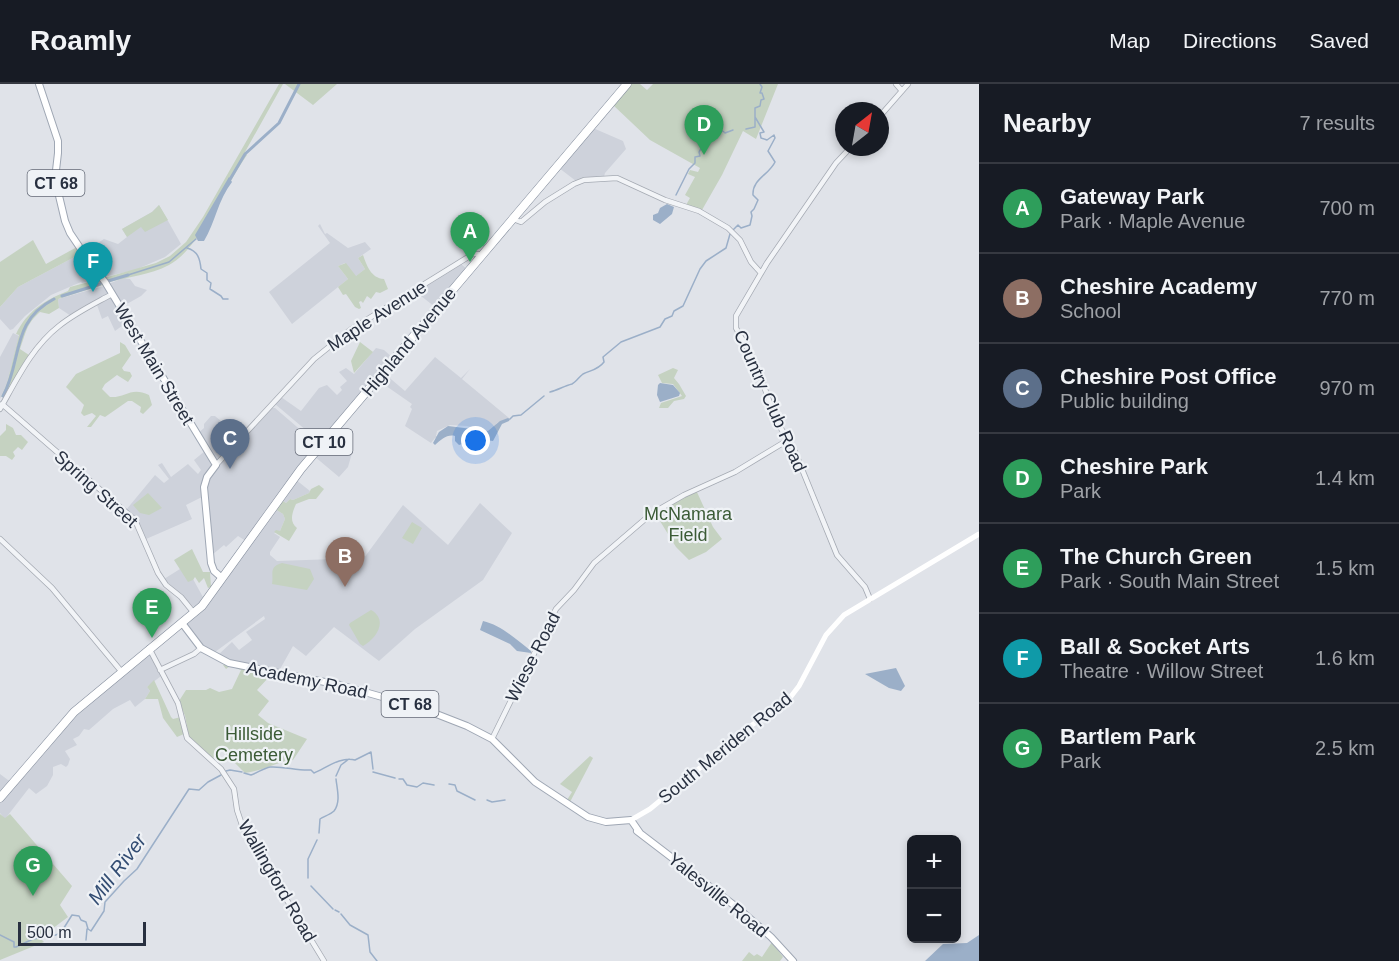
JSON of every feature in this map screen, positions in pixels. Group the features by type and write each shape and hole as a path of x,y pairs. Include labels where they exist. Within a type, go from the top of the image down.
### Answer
{"highway":[{"name":"Highland Avenue","path":"222,578 301,469 627,84"},
{"name":"CT 10","path":"0,798 69,717 121,671 202,606 222,578"}],"main road":[{"name":"West Main Street","path":"39,84 58,141 55,179 70,233 112,294 216,465"},
{"path":"216,465 207,477 204,487 211,563 214,571 222,578"},
{"name":"South Meriden Road","path":"628,820 650,809 739,736 789,699 799,687 832,626 843,615 979,534"},
{"name":"Academy Road","path":"182,623 201,648 214,657 232,664 330,682 417,706 492,739 536,782 592,819 611,823 628,820"},
{"name":"Yalesville Road","path":"628,820 640,833 739,909 771,937 793,961"}],"street":[{"path":"896,84 902,91"},
{"path":"889,106 908,84"},
{"name":"Country Club Road","path":"843,156 761,273 736,316 736,328 756,364 776,420 788,440 837,555 865,587 870,599"},
{"path":"513,219 520,222 545,202 576,183 614,178 670,202 699,211 732,231 740,240 751,262 761,273"},
{"name":"Maple Avenue","path":"216,465 314,359 332,343 472,256 481,257"},
{"path":"1,406 38,346 61,324 112,294"},
{"name":"Spring Street","path":"1,406 135,520 160,577 194,613"},
{"name":"Wiese Road","path":"492,739 556,609 594,563 651,514 684,495 735,472 788,440"},
{"path":"0,538 52,588 121,671"},
{"name":"Wallingford Road","path":"149,648 178,703 187,738 229,780 236,794 237,810 243,828 324,961"},
{"path":"161,671 201,648"}],"shaded area":[{"path":"593,128 623,141 626,149 604,177 576,181 559,168"},
{"path":"159,205 181,244 165,257 135,270 104,277 85,251 104,239 118,244 127,237 122,229 152,212"},
{"path":"320,224 325,234 327,233 348,248 365,242 371,249 358,258 365,269 355,277 345,263 338,266 348,279 292,324 269,292 330,243 318,226"},
{"path":"82,253 100,279 81,282 51,295 10,330 0,319 0,307 18,287"},
{"path":"461,264 468,270 435,307 416,292"},
{"path":"123,278 130,279 135,286 147,290 118,309 126,323 115,331 108,316 102,319 97,305 74,318 59,308 58,299"},
{"path":"13,333 19,336 7,383 0,399 0,357"},
{"path":"376,348 384,350 393,358 320,442 275,404 281,397 301,411 319,388 327,385 337,395 342,390 340,387 347,381 339,372 346,368 354,374"},
{"path":"435,357 461,378 470,369 462,379 509,418 497,423 491,432 467,426 450,425 437,431 436,436 439,437 431,443 405,426 412,404 379,381 385,374 405,391"},
{"path":"271,408 275,408 318,445 246,541 238,536 226,547 224,545 212,555 205,487 211,472"},
{"path":"211,416 221,421 225,419 227,427 238,437 217,461 198,433"},
{"path":"331,436 352,453 348,467 339,477 314,456"},
{"path":"205,451 213,464 203,479 202,497 186,505 192,519 146,539 139,522 126,510 155,475 164,483 169,479 158,465 162,463 171,477 188,464 198,474 201,470 194,460"},
{"path":"295,479 310,491 286,503 280,499"},
{"path":"480,503 512,533 483,580 415,629 379,661 334,627 306,656 293,646 279,671 240,664 218,655 232,642 239,650 252,640 246,632 265,619 264,616 215,652 205,650 186,625 275,509 283,514 285,519 280,531 274,533 280,537 270,552 270,555 277,561 364,558 403,505 448,545"},
{"path":"180,569 193,579 204,599 195,608 164,579"},
{"path":"149,652 161,676 147,687 150,691 145,699 135,707 130,700 113,709 89,730 84,729 79,736 73,739 77,745 65,751 70,759 68,765 66,767 61,764 53,767 53,775 47,786 36,794 29,788 5,819 0,813 0,774 12,780 70,718"}],"green space":[{"path":"279,84 283,84 245,152 247,155 212,215 191,245 169,265 146,274 106,283 104,278 156,263 170,256 186,242 203,217"},
{"path":"285,84 337,84 313,105"},
{"path":"629,84 640,84 647,90 653,84 778,84 756,139 743,131 702,210 686,205 690,198 685,195 695,177 688,174 690,170 698,172 700,168 650,140 613,105"},
{"path":"159,205 168,220 145,232 141,227 127,237 122,229 152,212"},
{"path":"33,240 46,264 77,247 82,253 18,287 0,307 0,262"},
{"path":"363,255 370,271 384,279 388,289 380,293 376,292 371,299 367,296 363,303 359,302 361,308 359,309 346,294 343,295 338,287 348,279 338,266 346,263 356,276 365,269 358,258"},
{"path":"100,279 103,285 58,299 59,308 49,314 40,312 32,321 20,349 29,355 4,397 1,397 7,383 19,335 16,334 20,326 38,307 68,291 70,287"},
{"path":"120,342 125,345 131,355 122,368 130,372 132,376 128,382 117,375 102,389 110,397 133,392 143,393 149,395 152,405 143,414 140,412 141,407 128,401 105,417 100,415 91,427 87,427 96,416 92,413 84,416 81,413 84,405 66,387 76,374 120,353"},
{"path":"360,342 373,352 354,373 351,361"},
{"path":"673,368 678,370 674,378 686,396 684,399 674,401 668,408 659,408 661,403 682,396 673,384 662,383 658,375"},
{"path":"6,424 13,428 16,435 21,435 28,442 22,450 18,447 13,452 15,456 12,460 6,456 0,456 0,436 6,430"},
{"path":"319,485 324,489 316,499 296,504 292,520 297,528 289,541 274,532 280,531 285,519 283,514 275,509 280,499 286,503 290,499 293,500 309,493 311,489"},
{"name":"McNamara Field","path":"696,490 713,527 722,539 706,552 689,560 676,547 655,513"},
{"path":"148,493 162,508 149,515 140,513 133,505"},
{"path":"412,522 422,528 413,544 402,538"},
{"path":"192,549 203,572 210,572 211,587 208,588 204,578 199,583 195,577 188,582 174,560"},
{"path":"282,563 310,569 314,579 307,590 272,584 272,571"},
{"path":"371,610 379,619 379,629 363,646 349,625"},
{"name":"Hillside Cemetery","path":"225,664 278,674 276,677 269,677 257,690 269,701 258,715 268,723 307,739 293,760 245,773 222,750 212,759 189,737 179,701 186,690 210,688 219,692 232,689 241,670 230,666 226,669 223,665"},
{"path":"154,680 171,717 173,719 181,717 184,734 177,737 163,718 158,699 145,699 150,691 147,687"},
{"path":"590,756 593,758 570,802 567,800 572,792 560,784"},
{"path":"0,814 5,818 10,814 72,886 60,905 68,917 40,938 44,942 0,960"},
{"path":"772,942 783,957 780,961 742,961 749,952 754,956 757,954 762,957"}],"water":[{"path":"229,177 232,182 223,196 208,234 204,241 198,241 195,235"},
{"path":"667,204 674,207 672,214 660,224 653,220 653,215"},
{"path":"660,383 673,385 680,393 679,396 660,402 657,395"},
{"path":"508,418 509,421 502,424 493,441 479,439 459,445 455,441 455,436 449,436 435,445 433,443 439,432 448,426 488,431 500,421"},
{"path":"483,621 508,633 531,653 517,651 510,644 480,630"},
{"path":"896,668 905,686 901,691 889,688 865,674"},
{"path":"979,935 979,961 925,961 943,944 967,943"}],"waterway":[{"path":"229,181 245,154 279,123 299,84"},
{"path":"733,230 738,225 741,228 750,225 751,212 758,200 753,195 753,190 775,162 768,151 775,138 774,135 767,140 761,138 760,133 764,132 755,117 755,108 760,106 761,100 764,99 760,93 762,87 760,84"},
{"path":"746,129 755,127 755,117"},
{"path":"676,195 689,169 695,163 695,157 700,156 701,149 721,130 724,132"},
{"path":"725,133 733,130"},
{"path":"550,392 572,384 583,374 599,367 604,362 603,357 621,342 660,327 665,319 683,306 700,269 706,261 726,248 730,234"},
{"path":"128,275 169,262 196,239"},
{"path":"187,248 198,256 201,269 207,273 207,280 211,283 210,289 223,299 228,299"},
{"path":"108,281 128,275"},
{"path":"62,296 100,284"},
{"path":"3,396 24,330 40,308 54,299"},
{"path":"510,419 521,415 544,396"},
{"name":"Mill River","path":"244,773 251,775 275,767 311,770 314,773 339,761 355,760 371,752 373,769"},
{"path":"336,776 341,765 349,759"},
{"name":"Mill River","path":"226,771 242,772"},
{"name":"Mill River","path":"373,772 395,778"},
{"name":"Mill River","path":"0,935 14,942 14,947 16,947 33,939 56,935 62,931 72,915 79,916 91,931 104,911 105,902 137,869 189,789 199,790 221,775"},
{"path":"319,833 320,819 334,811 337,804 336,779"},
{"name":"Mill River","path":"399,779 403,779 407,785 417,787 423,783 434,785"},
{"name":"Mill River","path":"449,784 455,785 457,791 475,800"},
{"name":"Mill River","path":"487,800 492,802 505,800"},
{"path":"308,878 308,859 317,840"},
{"path":"311,886 333,909"},
{"path":"335,910 339,912"},
{"path":"341,914 350,925 368,935 370,952 377,961"},
{"path":"86,940 87,929"}],"place":[{"name":"Cheshire Park","path":"704,155"},
{"name":"Gateway Park","path":"470,262"},
{"name":"Ball & Socket Arts","path":"93,292"},
{"name":"Cheshire Post Office","path":"230,469"},
{"name":"Cheshire Academy","path":"345,587"},
{"name":"The Church Green","path":"152,638"},
{"name":"Bartlem Park","path":"33,896"}]}
